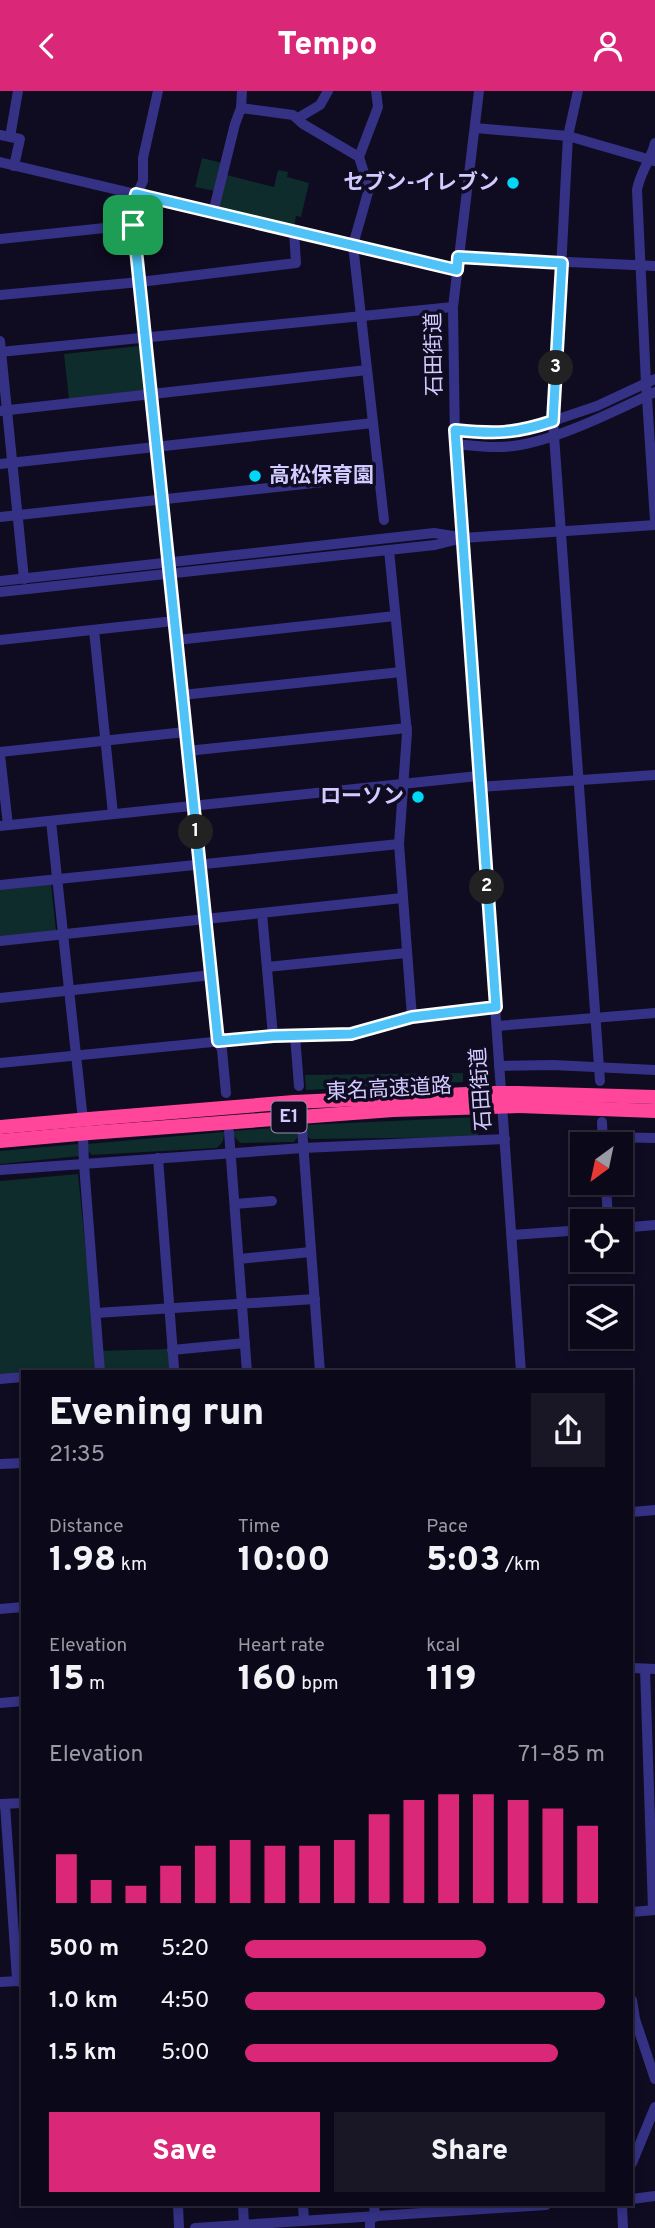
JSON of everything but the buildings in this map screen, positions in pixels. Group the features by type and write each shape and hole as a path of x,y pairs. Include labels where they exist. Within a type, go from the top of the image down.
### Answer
{"highway":[{"name":"東名高速道路","path":"0,1141 89,1126 306,1101 655,1097"},
{"name":"東名高速道路","path":"518,1099 655,1111"},
{"name":"東名高速道路","path":"0,1127 89,1126"}],"street":[{"path":"15,166 20,139 5,136 18,91"},
{"path":"158,91 143,158 145,172 132,211 187,751 226,1093"},
{"path":"213,213 241,108 242,91"},
{"path":"298,118 320,105 328,91"},
{"path":"376,91 378,107 359,157 369,189 353,245 384,520"},
{"name":"石田街道","path":"479,91 453,307 455,444 522,1370"},
{"path":"578,91 568,136 553,421 600,1081"},
{"path":"241,108 293,115 303,124 359,157"},
{"path":"475,128 568,136 652,160"},
{"path":"0,581 388,550 435,545 463,538 655,523 651,394 640,266 637,190 643,168 652,160 655,143"},
{"path":"0,162 457,270"},
{"path":"0,239 133,225"},
{"path":"0,295 140,282 296,263 294,231"},
{"path":"458,257 655,267"},
{"path":"24,579 12,463 3,411 0,348 453,307"},
{"path":"3,411 367,370"},
{"path":"455,430 498,434 529,429 618,397 650,381"},
{"path":"455,444 500,447 521,445 555,434 651,394"},
{"path":"0,464 373,423"},
{"path":"0,517 379,475"},
{"path":"0,592 434,533 463,538"},
{"path":"388,550 407,728 399,844 412,1017"},
{"path":"177,640 395,616"},
{"path":"0,640 174,621"},
{"path":"94,630 113,814"},
{"path":"182,695 401,672"},
{"path":"187,751 407,728"},
{"path":"186,732 0,754 4,826 405,783 578,780 655,775"},
{"path":"51,821 82,1111 100,1370"},
{"path":"0,885 399,844"},
{"path":"0,941 402,898"},
{"path":"261,913 273,1036"},
{"path":"267,967 407,953"},
{"path":"0,998 212,975"},
{"path":"0,1063 273,1036 351,1034 412,1017 496,1007"},
{"path":"497,1026 655,1013"},
{"path":"295,1036 299,1086"},
{"path":"499,1066 553,1065 655,1070"},
{"path":"602,1122 603,1132"},
{"path":"302,1128 320,1370"},
{"path":"229,1132 247,1370"},
{"path":"634,1139 655,1138"},
{"path":"0,1170 303,1148 505,1139"},
{"path":"158,1158 174,1368"},
{"path":"235,1204 272,1201"},
{"path":"633,1227 655,1225"},
{"path":"512,1235 570,1231"},
{"path":"239,1259 311,1252"},
{"path":"96,1313 314,1299"},
{"path":"172,1350 245,1343"},
{"path":"0,1379 21,1377"},
{"path":"0,1464 21,1463"},
{"path":"633,1511 655,1510"},
{"path":"0,1609 21,1607"},
{"path":"633,1912 654,1910 650,1669"},
{"path":"0,1703 21,1701"},
{"path":"0,1982 21,1982 5,1874 3,1804 21,1803"},
{"path":"633,2006 655,2079"},
{"path":"633,2161 655,2107"},
{"path":"633,2199 655,2196"},
{"path":"178,2206 179,2228"},
{"path":"243,2206 244,2225"},
{"path":"303,2206 304,2221"},
{"path":"195,2228 292,2225 304,2221 371,2221 535,2206"},
{"path":"622,2206 623,2228"}],"green space":[{"path":"202,158 222,163 215,191 195,187"},
{"path":"278,170 288,172 287,177 309,183 301,217 296,216 294,226 219,208 227,175 274,187"},
{"path":"139,346 144,391 69,399 64,354"},
{"path":"51,883 56,931 0,937 0,889"},
{"path":"463,1073 463,1082 306,1090 305,1075"},
{"path":"478,1117 478,1137 310,1139 306,1125"},
{"path":"298,1126 294,1142 240,1143 233,1131"},
{"path":"224,1132 223,1141 216,1148 92,1155 87,1144"},
{"path":"78,1144 80,1156 0,1164 0,1151"},
{"path":"78,1174 96,1351 171,1349 171,1370 21,1370 21,1372 0,1375 0,1181"},
{"path":"242,1368 242,1370 171,1370"}],"place":[{"name":"セブン-イレブン","path":"513,183"},
{"name":"高松保育園","path":"255,476"},
{"name":"ローソン","path":"418,797"}],"route":[{"path":"136,194 457,270 458,257 562,263 553,421 512,433 455,430 496,1007 412,1017 351,1034 273,1036 218,1041 133,225 132,203 136,194"}]}
